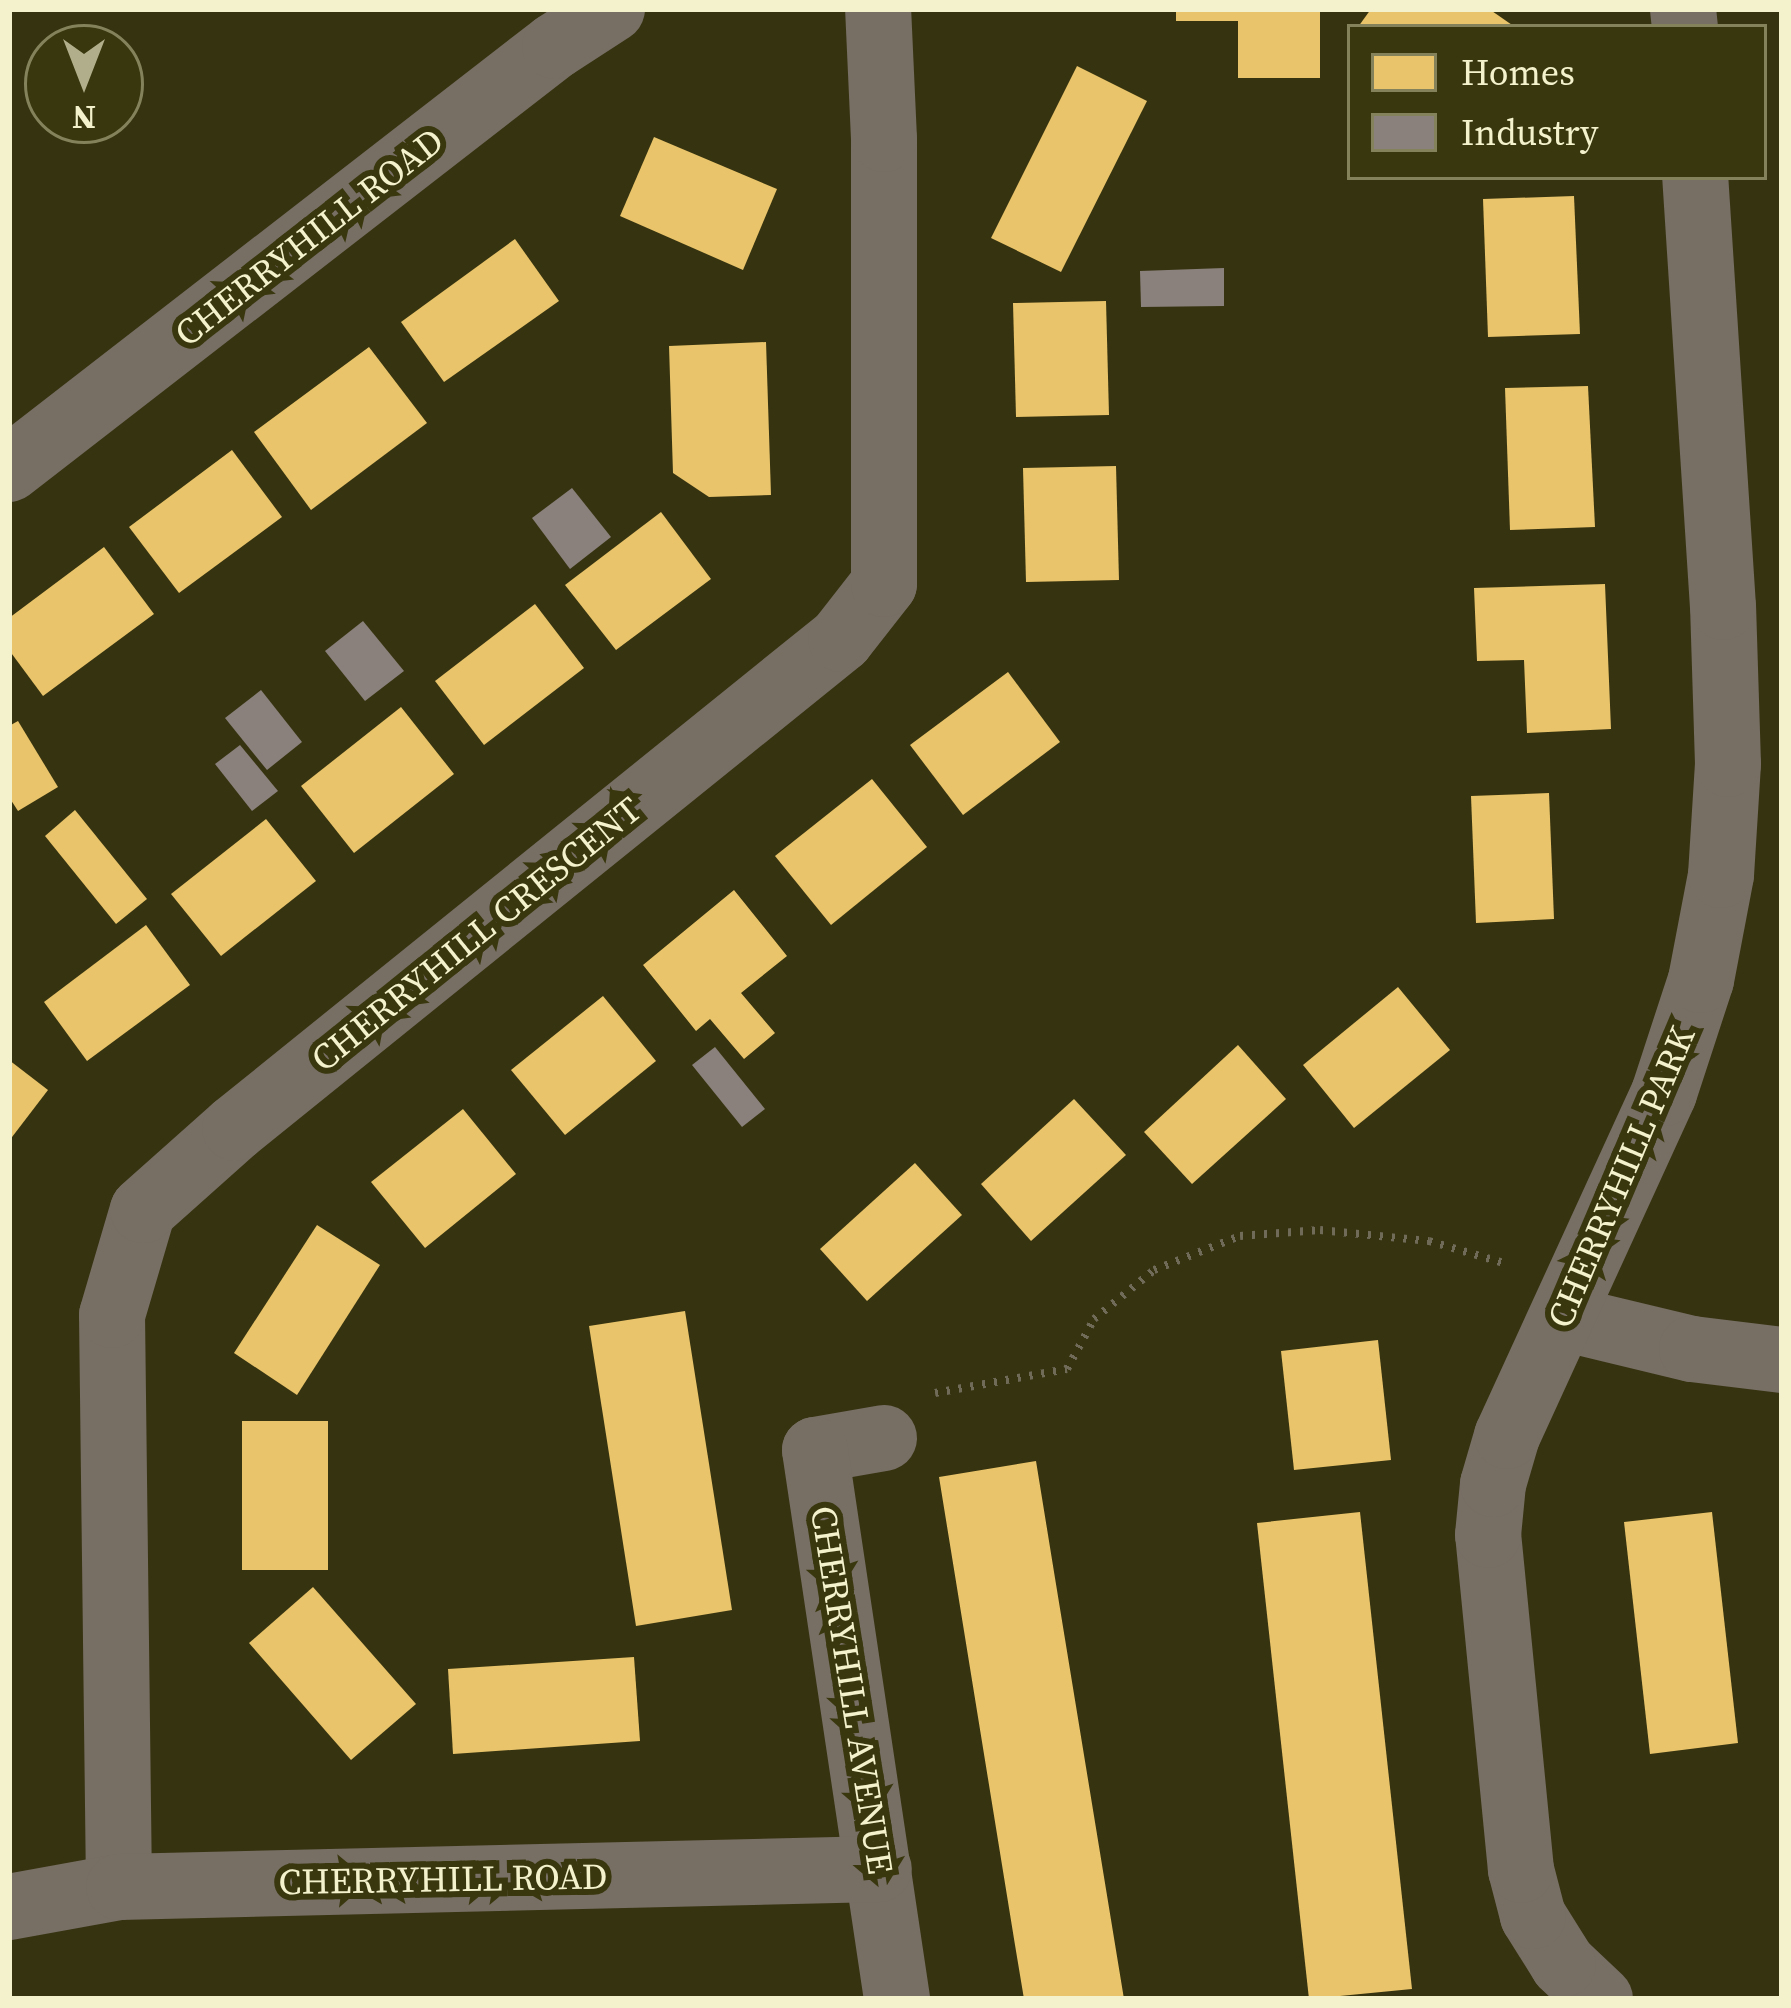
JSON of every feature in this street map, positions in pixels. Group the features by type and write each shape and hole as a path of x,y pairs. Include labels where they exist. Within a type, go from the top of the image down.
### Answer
{"street":[{"name":"CHERRYHILL ROAD","path":"9,469 536,61 612,9"},
{"name":"CHERRYHILL CRESCENT","path":"119,1887 112,1315 143,1210 235,1128 841,639 884,584 884,139 878,9"},
{"name":"CHERRYHILL PARK","path":"1600,1999 1563,1964 1543,1932 1521,1870 1488,1535 1492,1484 1507,1436 1664,1093 1701,980 1721,874 1728,764 1723,607 1694,180"},
{"path":"1570,1302 1692,1348 1782,1360"},
{"name":"CHERRYHILL AVENUE","path":"897,1999 815,1450 906,1416"},
{"name":"CHERRYHILL ROAD","path":"9,1907 119,1887 879,1869"}],"path":[{"path":"906,1416 1067,1369 1094,1319 1154,1270 1240,1236 1320,1230 1429,1241 1570,1302"}],"building: Homes":[{"path":"1176,9 1320,9 1320,78 1238,78 1238,21 1176,21"},
{"path":"1371,9 1489,9 1511,24 1360,24"},
{"path":"1077,66 1147,101 1061,272 991,238"},
{"path":"654,137 777,189 743,270 620,216"},
{"path":"1574,196 1580,334 1488,337 1483,199"},
{"path":"515,239 559,301 444,382 401,322"},
{"path":"1106,301 1109,415 1016,417 1013,303"},
{"path":"766,342 771,495 709,497 673,473 669,346"},
{"path":"369,347 427,423 311,510 254,432"},
{"path":"1588,386 1595,527 1510,530 1505,388"},
{"path":"232,450 282,517 179,593 129,527"},
{"path":"1116,466 1119,580 1026,582 1023,468"},
{"path":"661,512 711,579 616,650 565,585"},
{"path":"104,547 154,614 43,696 9,650 9,618"},
{"path":"1605,584 1611,729 1527,733 1524,660 1477,661 1474,588"},
{"path":"535,604 584,668 484,745 435,681"},
{"path":"1008,672 1060,742 963,815 910,745"},
{"path":"401,707 454,774 354,853 301,786"},
{"path":"18,721 58,787 18,811 9,797 9,726"},
{"path":"872,779 927,847 831,925 775,856"},
{"path":"1549,793 1554,919 1476,923 1471,796"},
{"path":"75,810 147,899 116,924 45,836"},
{"path":"266,819 316,881 221,956 171,894"},
{"path":"734,890 787,956 741,993 775,1033 744,1059 710,1019 696,1031 643,965"},
{"path":"146,925 190,985 87,1061 44,1002"},
{"path":"1398,987 1450,1050 1354,1128 1303,1065"},
{"path":"603,996 656,1061 565,1135 511,1070"},
{"path":"1238,1045 1286,1099 1192,1184 1144,1132"},
{"path":"9,1060 48,1090 9,1141"},
{"path":"1074,1099 1126,1155 1031,1241 981,1184"},
{"path":"463,1109 516,1174 425,1248 371,1182"},
{"path":"915,1163 962,1215 867,1301 820,1249"},
{"path":"317,1225 380,1265 297,1395 234,1353"},
{"path":"685,1311 732,1610 636,1626 589,1326"},
{"path":"1378,1340 1391,1460 1294,1470 1281,1351"},
{"path":"242,1421 328,1421 328,1570 242,1570"},
{"path":"1036,1461 1124,1999 1024,1999 1015,1945 939,1477"},
{"path":"1360,1512 1412,1989 1309,1999 1257,1523"},
{"path":"1712,1512 1738,1743 1650,1754 1624,1522"},
{"path":"313,1587 416,1704 351,1760 249,1643"},
{"path":"634,1657 640,1741 453,1754 448,1669"}],"building: Industry":[{"path":"1224,268 1224,306 1141,307 1140,271"},
{"path":"572,488 611,537 570,569 532,518"},
{"path":"363,621 404,671 365,701 325,651"},
{"path":"261,690 302,742 267,770 225,718"},
{"path":"240,745 278,791 252,811 215,764"},
{"path":"715,1047 765,1109 742,1127 692,1065"}]}
